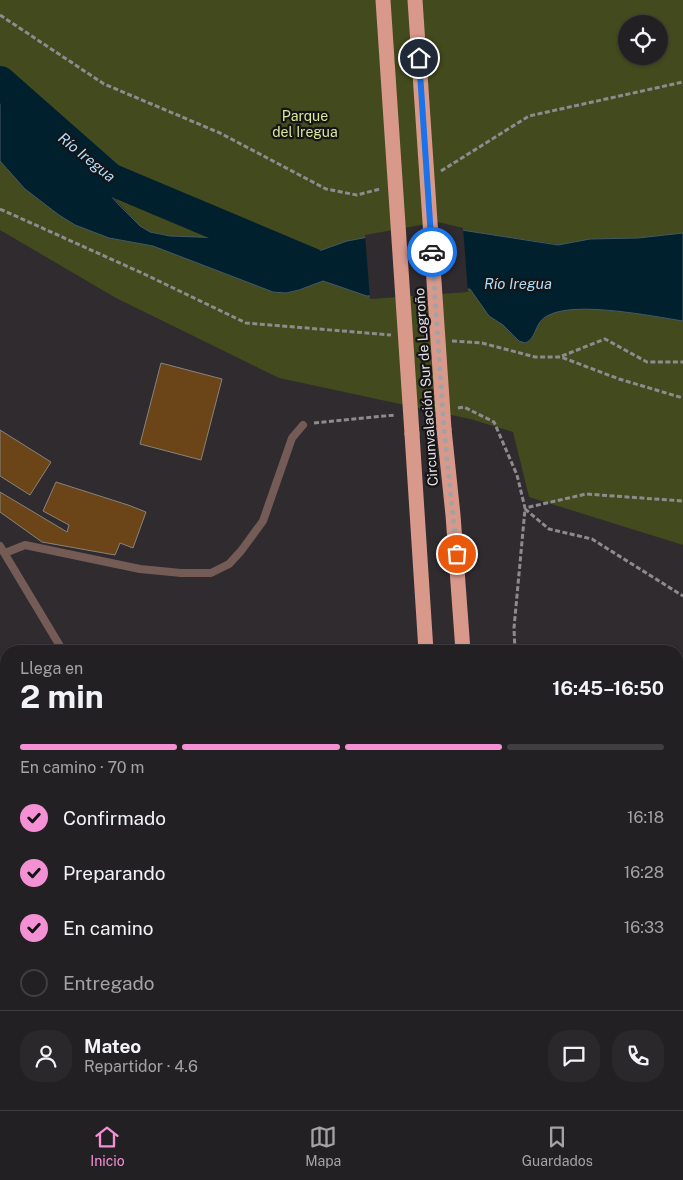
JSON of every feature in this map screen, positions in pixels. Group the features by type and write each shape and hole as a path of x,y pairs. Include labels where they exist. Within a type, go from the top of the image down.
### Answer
{"highway":[{"name":"Circunvalación Sur de Logroño","path":"383,0 426,645"},
{"name":"Circunvalación Sur de Logroño","path":"415,0 444,429 453,515 462,645"},
{"path":"453,515 467,645"}],"lane":[{"path":"4,553 25,545 140,569 181,573 211,573 229,564 241,551 263,520 292,438 303,425"},
{"path":"0,546 59,645"}],"path":[{"path":"0,15 104,84 220,133 326,190 357,195 385,187"},
{"path":"433,174 443,171 529,116 683,82"},
{"path":"0,209 246,323 394,336"},
{"path":"561,357 605,339 647,362 683,362"},
{"path":"443,340 482,343 534,357 561,357 619,379 683,398"},
{"path":"454,408 464,407 494,422 517,475 525,508 514,628 515,645"},
{"path":"303,425 398,414"},
{"path":"525,508 586,494 683,501"},
{"path":"525,508 549,529 592,539 683,596"}],"green space":[{"name":"Parque del Iregua","path":"0,0 683,0 683,233 638,238 590,239 564,245 467,231 307,251 295,248 257,246 225,238 170,236 150,232 140,226 80,161 59,131 27,93 0,67"},
{"path":"0,161 25,189 75,225 109,238 153,246 273,292 286,293 323,281 367,296 470,289 489,316 503,325 514,337 525,343 532,338 544,318 561,311 595,309 683,321 683,545 529,497 513,432 470,419 279,378 116,298 0,230"}],"water":[{"name":"Río Iregua","path":"0,67 45,113 80,161 119,205 140,226 150,232 170,236 225,238 257,246 319,251 347,241 438,224 455,229 558,245 590,239 638,238 683,233 683,321 595,309 561,311 544,318 532,338 525,343 519,341 503,325 489,316 470,289 367,296 323,281 286,293 273,292 153,246 109,238 75,225 59,215 25,189 0,161"}],"pier":[{"path":"438,222 463,228 468,292 370,299 365,235"}],"building":[{"path":"161,363 222,379 201,460 140,444"},
{"path":"0,430 51,462 30,495 0,476"},
{"path":"56,482 146,512 133,548 120,543 115,555 42,542 0,512 0,492 67,532 69,525 43,511"}],"waterway":[{"name":"Río Iregua","path":"0,82 110,179 312,264"}],"way so far":[{"path":"432,252 444,429 457,554"}],"route":[{"path":"419,58 432,252"}]}
